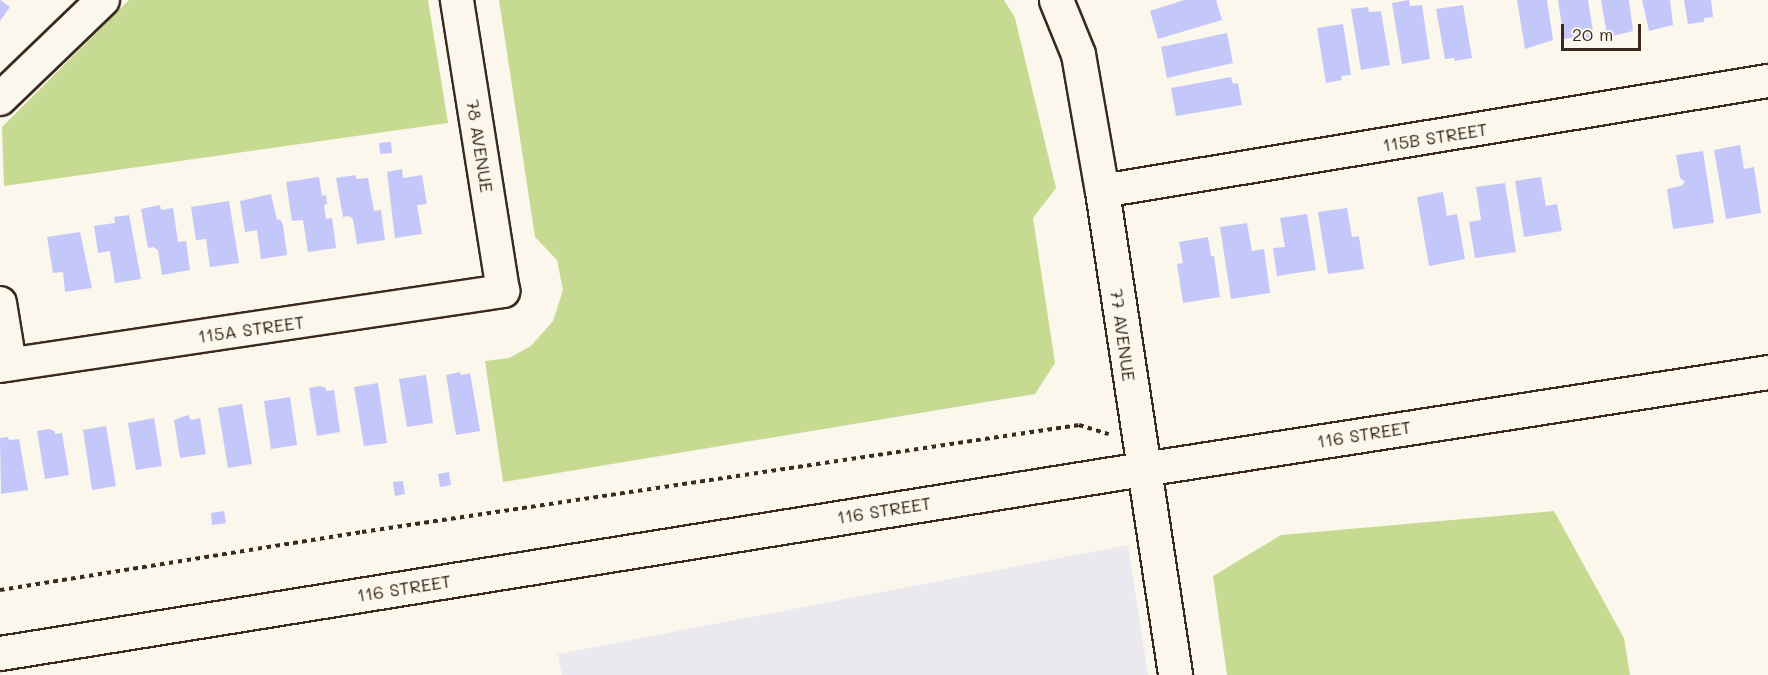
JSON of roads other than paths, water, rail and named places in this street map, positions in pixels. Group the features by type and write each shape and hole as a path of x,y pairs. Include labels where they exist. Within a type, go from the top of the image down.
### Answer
{"main road":[{"name":"77 AVENUE","path":"1056,0 1078,54 1102,191 1175,675"},
{"name":"116 STREET","path":"0,653 1141,458 1768,372"}],"street":[{"path":"0,99 103,0"},
{"name":"78 AVENUE","path":"457,0 503,291"},
{"name":"115B STREET","path":"1102,191 1768,81"},
{"name":"115A STREET","path":"5,365 503,291"},
{"path":"0,303 5,365"}]}
